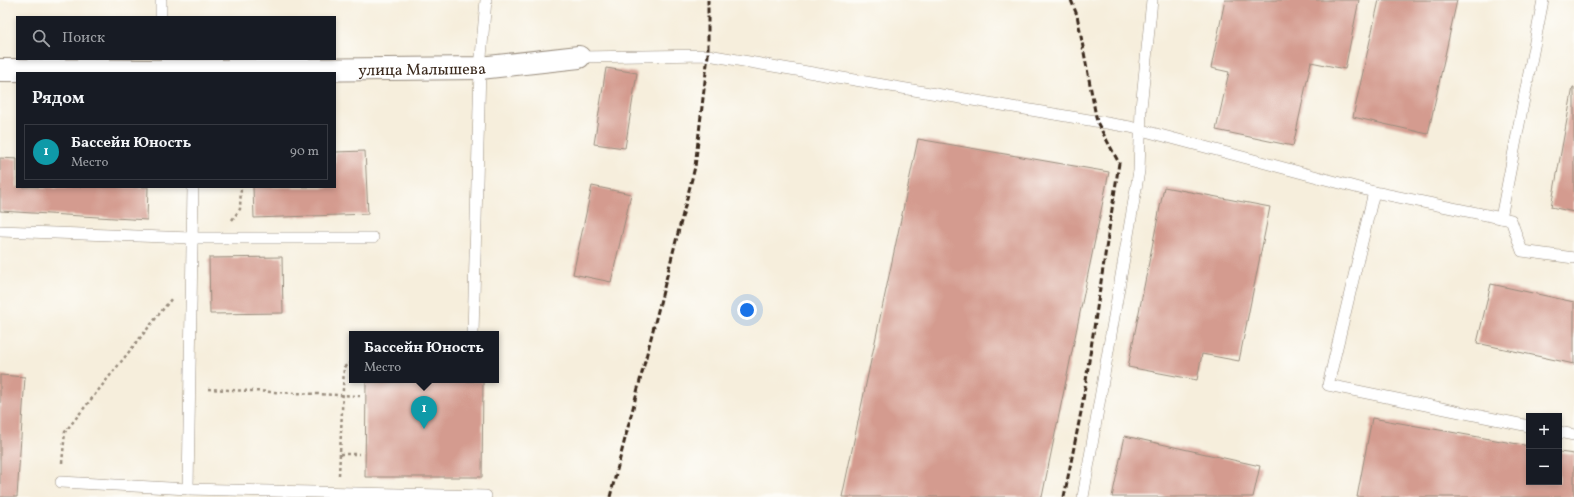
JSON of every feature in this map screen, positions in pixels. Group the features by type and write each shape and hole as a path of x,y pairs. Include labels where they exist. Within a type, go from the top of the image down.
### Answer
{"street":[{"name":"улица Малышева","path":"0,70 159,65 195,72 480,68 579,57"}],"lane":[{"path":"161,0 161,16"},
{"path":"473,331 480,68 486,0"},
{"path":"1083,497 1139,172 1140,130 1152,0"},
{"path":"1501,218 1542,0"},
{"path":"579,57 708,55 1140,130 1374,192 1511,220 1522,251 1574,258"},
{"path":"188,488 193,188"},
{"path":"1374,192 1328,385 1526,425"},
{"path":"0,232 217,239 373,238"},
{"path":"1562,433 1574,435"},
{"path":"61,482 188,488 486,496"}],"path":[{"path":"217,239 240,208 241,188"},
{"path":"61,482 65,432 192,272"},
{"path":"338,492 344,368 349,364"},
{"path":"190,388 360,396"},
{"path":"340,454 359,454"}],"building":[{"path":"1225,0 1359,0 1345,69 1311,62 1293,146 1216,130 1229,72 1211,68"},
{"path":"1379,0 1457,0 1428,134 1353,117"},
{"path":"606,68 637,73 625,148 594,144"},
{"path":"1574,87 1574,212 1551,207"},
{"path":"918,139 1109,172 1042,497 842,497"},
{"path":"365,151 368,214 254,218 253,188 336,188 336,152"},
{"path":"0,158 16,159 16,188 148,188 147,220 0,211"},
{"path":"592,186 631,194 611,282 573,274"},
{"path":"1164,187 1270,207 1239,361 1202,354 1197,380 1128,367"},
{"path":"282,257 283,313 210,314 209,258"},
{"path":"1491,284 1574,302 1574,364 1477,343"},
{"path":"0,375 25,377 17,497 0,497"},
{"path":"366,383 483,383 482,477 365,477"},
{"path":"1372,418 1526,445 1526,485 1562,485 1562,452 1574,454 1574,497 1357,497"},
{"path":"1125,436 1260,466 1253,497 1112,497"}],"railway":[{"path":"610,497 695,167 708,55 708,0"},
{"path":"1064,497 1082,407 1119,163 1097,122 1077,15 1071,0"}],"place":[{"name":"Бассейн Юность","path":"424,429"}]}
